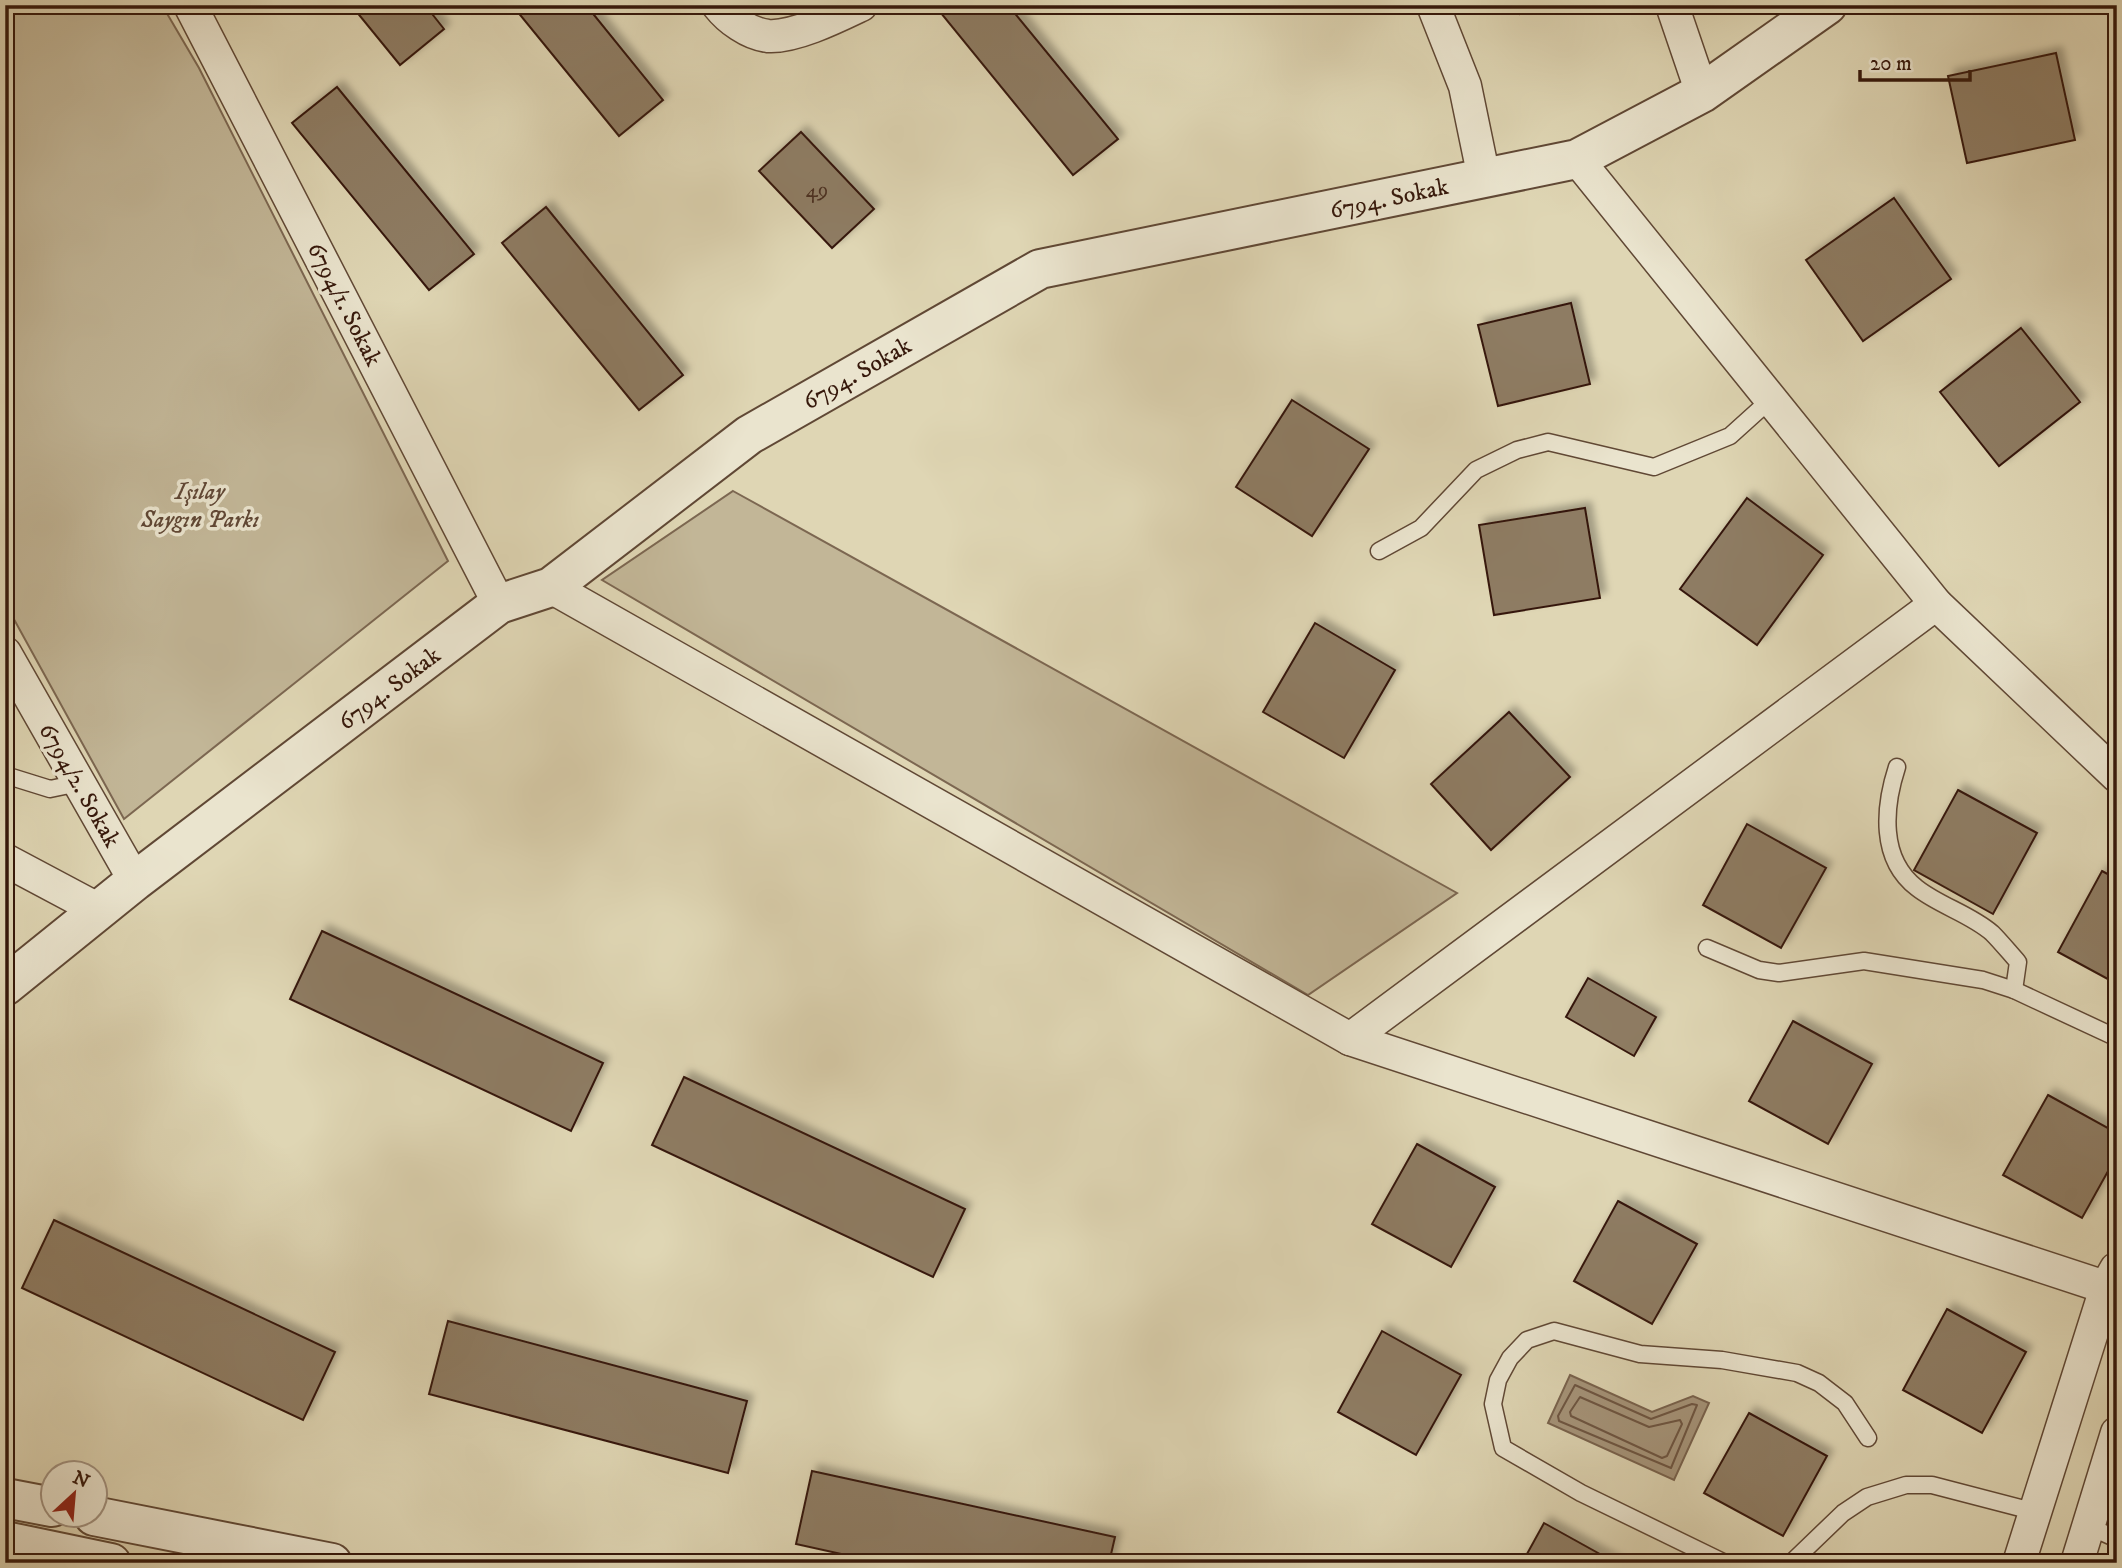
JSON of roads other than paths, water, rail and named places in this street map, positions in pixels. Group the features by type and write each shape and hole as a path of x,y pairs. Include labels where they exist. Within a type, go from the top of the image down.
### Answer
{"street":[{"name":"6794/1. Sokak","path":"190,5 499,604"},
{"path":"718,5 730,20 768,36 823,24 861,5"},
{"path":"1433,5 1465,86 1484,178"},
{"path":"1672,5 1702,93"},
{"name":"6794. Sokak","path":"5,986 135,881 499,604 551,587 749,435 1040,269 1577,159 1702,93 1827,5"},
{"path":"1577,159 1936,604 2117,776"},
{"path":"551,587 1350,1039 2114,1281 2020,1563"},
{"path":"1350,1039 1936,604"},
{"name":"6794/2. Sokak","path":"5,653 135,881"},
{"path":"5,860 99,910"},
{"path":"2077,1563 2117,1433"},
{"path":"5,1498 38,1504"},
{"path":"108,1519 332,1563"},
{"path":"5,1541 111,1563"}],"lane":[{"path":"1379,551 1422,528 1476,470 1517,450 1548,443 1654,467 1730,436 1771,400"},
{"path":"1897,767 1887,799 1886,816 1895,861 1917,888 1981,926 1998,940 2018,962 2014,990"},
{"path":"5,775 50,789 79,783"},
{"path":"1707,948 1759,970 1779,973 1864,961 1983,980 2014,990 2117,1038"},
{"path":"1726,1563 1581,1493 1503,1448 1493,1404 1497,1380 1510,1358 1527,1340 1554,1331 1640,1354 1722,1360 1797,1373 1819,1383 1845,1403 1868,1438"},
{"path":"1791,1563 1843,1513 1867,1496 1906,1485 1932,1485 2035,1512"},
{"path":"2088,1526 2117,1539"}],"water":[{"path":"1570,1375 1652,1412 1693,1396 1709,1403 1674,1480 1548,1423"}],"park label":[{"name":"Işılay Saygın Parkı","path":"200,505"}]}
